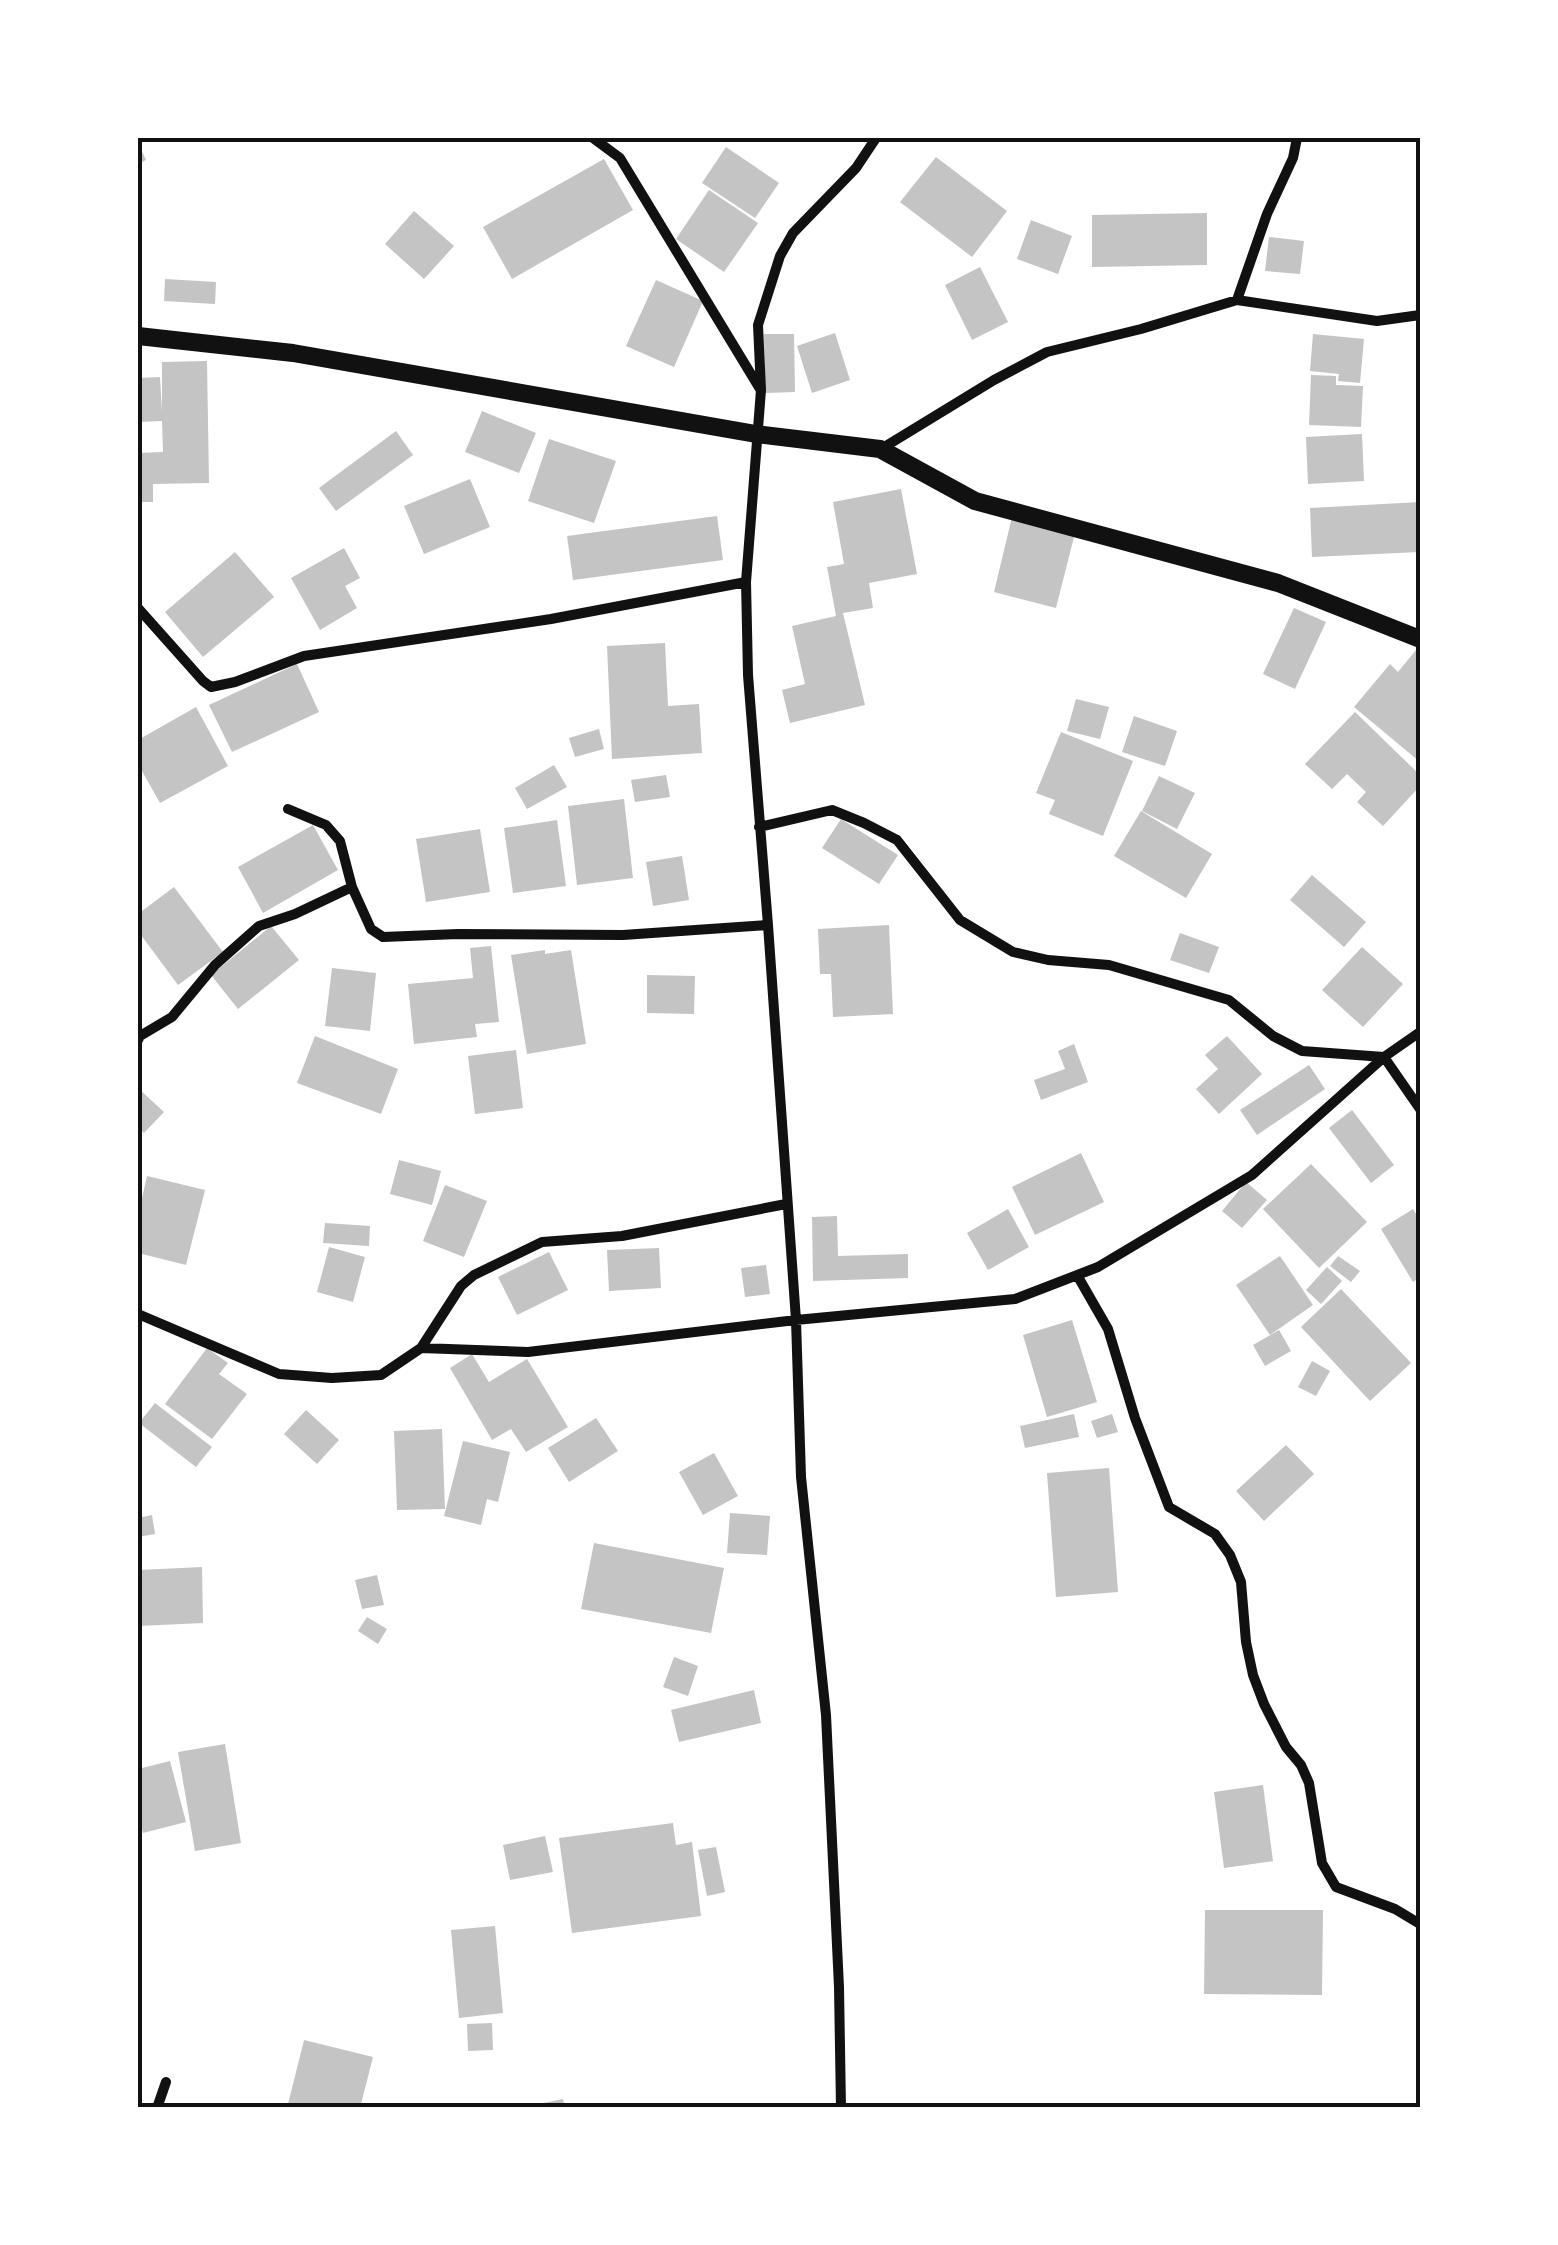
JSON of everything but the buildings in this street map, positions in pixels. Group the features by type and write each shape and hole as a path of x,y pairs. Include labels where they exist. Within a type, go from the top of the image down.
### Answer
{"street":[{"path":"593,138 620,158 760,390"},
{"path":"841,2108 826,1715 802,1477 796,1320 748,675 746,582 760,390 758,325 780,256 794,233 856,168 876,138"},
{"path":"1237,300 1266,214 1293,158 1297,138"},
{"path":"880,449 1047,352 1237,300 1378,321 1420,316"},
{"path":"138,336 293,353 756,434 880,449 975,501 1278,583 1420,639"},
{"path":"138,608 211,687 304,656 551,619 746,582"},
{"path":"288,810 326,825 340,841 352,887 371,928 383,936 623,936 768,924"},
{"path":"759,827 832,810 897,840 960,920 1013,952 1048,960 1109,965 1228,1000 1272,1036 1302,1051 1384,1057"},
{"path":"138,1036 172,1017 215,965 258,926 295,914 352,887"},
{"path":"420,1348 528,1352 1014,1298 1098,1267 1252,1175 1384,1057 1420,1032"},
{"path":"1384,1057 1420,1108"},
{"path":"138,1314 279,1374 332,1378 380,1375 420,1348 461,1286 474,1275 542,1242 622,1236 786,1204"},
{"path":"1077,1275 1108,1329 1135,1418 1169,1508 1215,1534 1230,1555 1241,1582 1253,1675 1286,1747 1309,1783 1322,1863 1336,1887 1395,1909 1420,1924"},
{"path":"157,2108 166,2082"}]}
